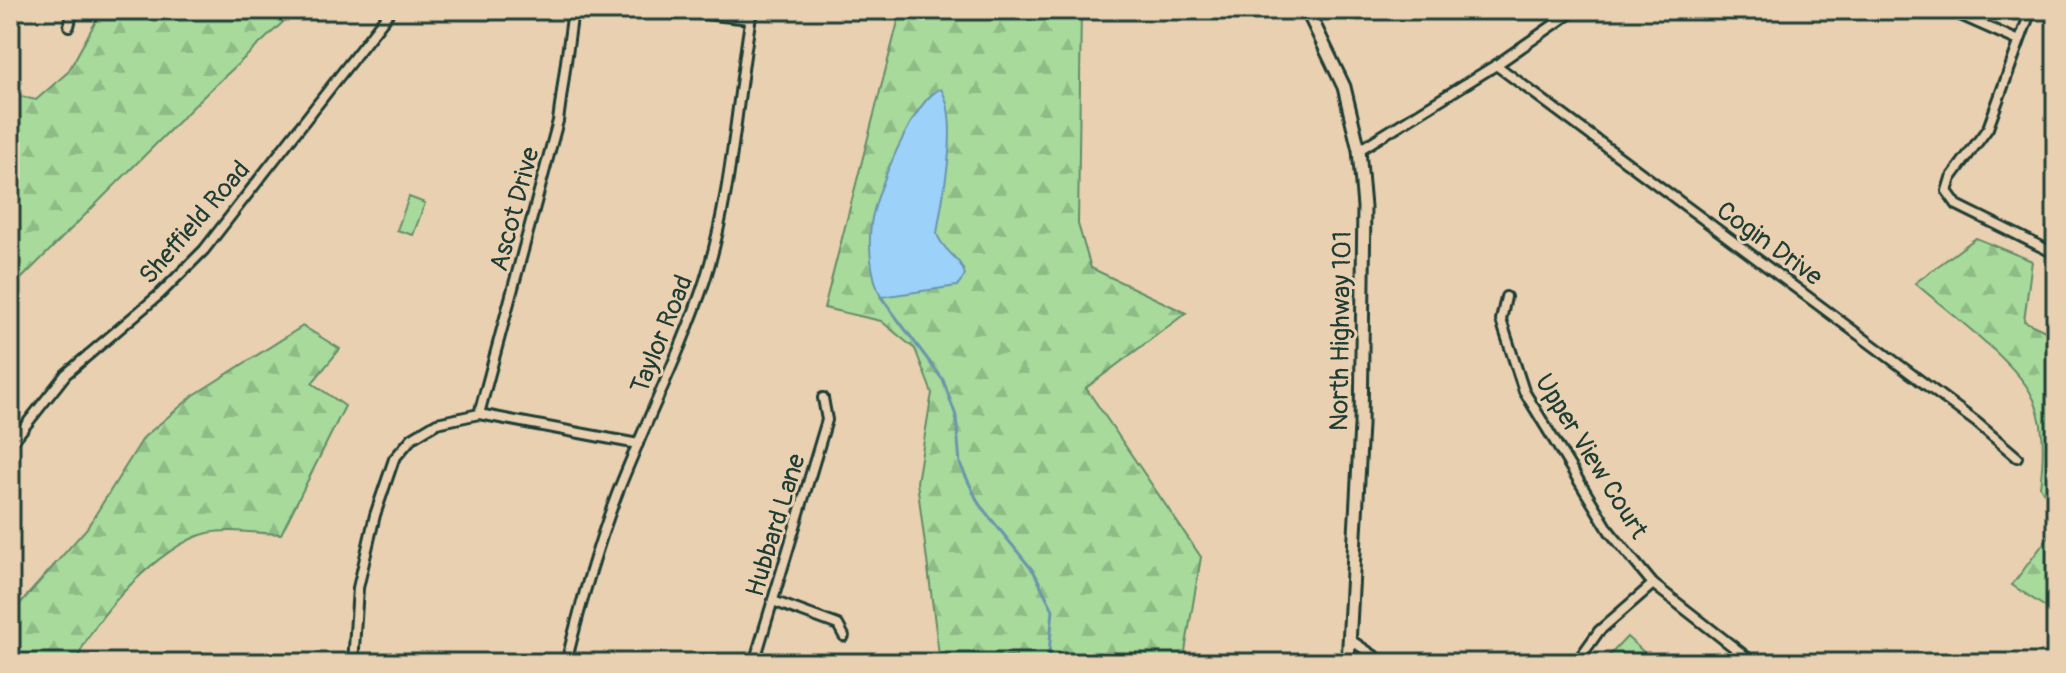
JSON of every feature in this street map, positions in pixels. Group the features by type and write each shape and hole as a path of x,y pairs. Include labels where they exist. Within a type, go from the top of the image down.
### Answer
{"main road":[{"name":"North Highway 101","path":"1307,10 1344,87 1359,150 1364,207 1361,425 1348,663"}],"street":[{"path":"69,26 73,10"},
{"name":"Sheffield Road","path":"10,445 66,374 160,294 204,250 391,10"},
{"name":"Ascot Drive","path":"479,414 558,121 573,10"},
{"path":"666,10 751,15"},
{"path":"1359,150 1496,65 1575,10"},
{"path":"1949,10 2019,41"},
{"path":"2031,10 1988,128 1951,178 1947,191 1957,205 2056,254"},
{"name":"Taylor Road","path":"566,663 592,564 693,313 715,244 733,156 751,15"},
{"name":"Cogin Drive","path":"1496,65 1976,422 2017,457"},
{"name":"Upper View Court","path":"1506,297 1501,320 1524,391 1610,532 1653,584 1754,663"},
{"name":"Hubbard Lane","path":"754,663 827,420 823,398"},
{"path":"353,663 361,571 394,459 412,438 428,427 479,414 638,444"},
{"path":"1576,663 1599,631 1653,584"},
{"path":"773,601 838,625 844,636"},
{"path":"1349,639 1385,663"}],"green space":[{"path":"102,10 296,10 208,92 10,290 10,94 36,100 68,72"},
{"path":"901,10 1081,10 1078,224 1091,268 1186,313 1086,388 1201,557 1183,663 1016,663 1016,655 940,663 917,482 932,393 915,349 881,321 824,308"},
{"path":"409,197 425,203 413,235 397,230"},
{"path":"1976,238 2032,261 2024,321 2056,336 2056,508 2040,487 2043,450 2041,425 2029,390 2007,363 1915,283"},
{"path":"303,326 340,349 312,383 345,406 281,534 226,531 208,533 190,540 170,551 130,585 96,626 76,663 10,663 10,615 87,528 144,437 194,395"},
{"path":"2056,527 2056,614 2012,585"},
{"path":"1627,637 1656,663 1615,663 1608,657"}],"water":[{"path":"941,89 947,103 950,139 937,234 965,275 957,286 881,297 870,252 874,210 908,127 931,96"}],"waterway":[{"path":"881,297 943,380 956,416 960,464 979,504 1034,572 1053,610 1048,663"}]}
